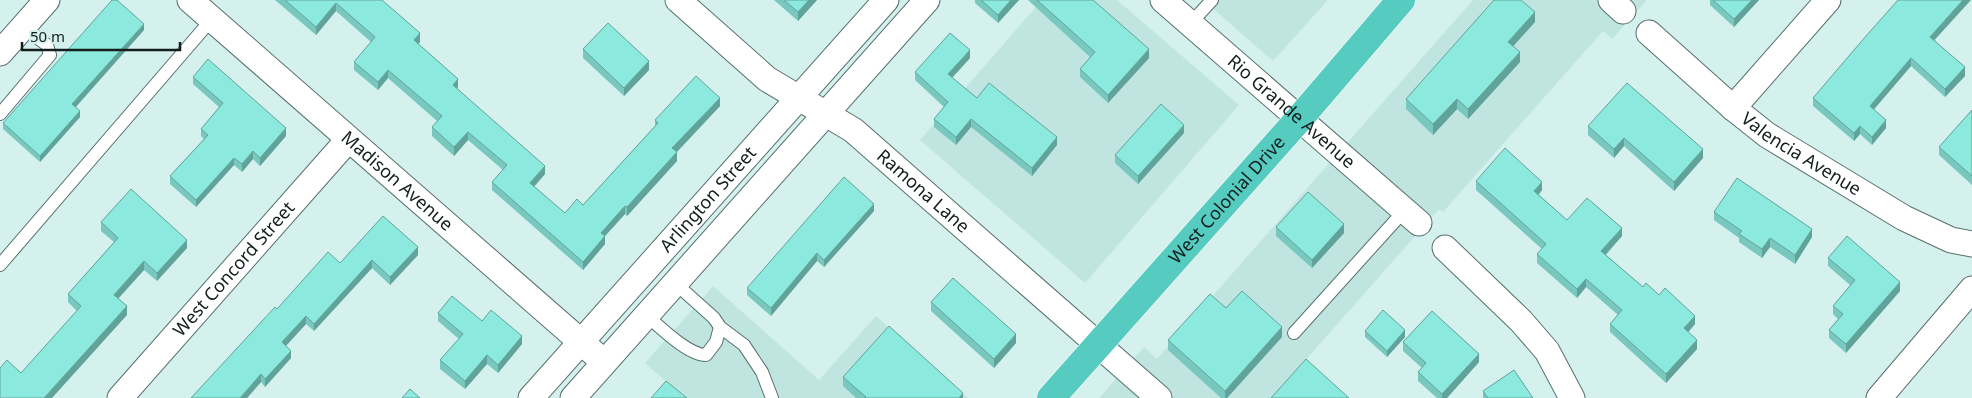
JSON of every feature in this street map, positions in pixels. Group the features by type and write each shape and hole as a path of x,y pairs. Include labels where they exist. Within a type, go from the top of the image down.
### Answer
{"highway":[{"name":"West Colonial Drive","path":"1050,398 1299,119 1401,0"}],"street":[{"path":"0,53 47,0"},
{"name":"Madison Avenue","path":"190,0 604,362"},
{"name":"Ramona Lane","path":"678,0 767,80 853,130 1159,398"},
{"name":"Arlington Street","path":"531,398 886,0"},
{"name":"Arlington Street","path":"573,398 927,0"},
{"name":"Rio Grande Avenue","path":"1163,0 1412,217"},
{"path":"1733,108 1828,0"},
{"name":"Valencia Avenue","path":"1648,33 1733,108 1767,135 1904,218 1952,240 1972,244"},
{"name":"West Concord Street","path":"120,398 348,140"},
{"path":"1445,248 1522,321 1547,351 1572,398"},
{"path":"1879,398 1972,289"}],"lane":[{"path":"1190,24 1212,0"},
{"path":"0,265 212,19"},
{"path":"0,114 50,55 47,45 23,27"},
{"path":"1294,333 1412,217"},
{"path":"675,283 714,318 720,327 744,345 762,372 772,398"},
{"path":"646,315 698,355 706,355 716,342 720,327"}],"shaded area":[{"path":"1042,0 1117,0 1239,105 1085,283 920,140"},
{"path":"1203,0 1328,0 1273,61"},
{"path":"1473,0 1647,0 1612,39 1603,31 1443,212 1439,209 1272,398 1099,398 1144,347 1157,359"},
{"path":"713,286 819,380 876,316 968,398 685,398 645,363"}],"building":[{"path":"112,0 117,0 144,24 72,104 80,111 40,156 3,123"},
{"path":"285,0 382,0 420,33 414,40 458,79 453,85 545,166 530,183 565,213 577,199 583,205 658,123 655,120 696,76 720,98 672,148 677,152 601,233 605,236 583,262 492,182 507,165 468,132 454,147 432,127 442,116 388,70 378,82 354,62 375,37 336,3 316,27"},
{"path":"784,0 809,0 798,12"},
{"path":"981,0 1011,0 998,15"},
{"path":"1037,0 1093,0 1149,49 1108,95 1080,69 1095,52"},
{"path":"1494,0 1521,0 1535,12 1508,42 1520,52 1468,109 1457,99 1433,124 1406,99"},
{"path":"1713,0 1752,0 1734,19"},
{"path":"1898,0 1963,0 1930,37 1965,67 1945,89 1911,58 1870,106 1886,120 1872,137 1860,126 1854,133 1813,98"},
{"path":"608,23 649,61 624,88 583,49"},
{"path":"950,33 970,50 948,74 977,98 989,83 1057,137 1032,168 971,119 956,137 934,119 948,102 915,72"},
{"path":"208,59 286,128 260,158 253,151 242,164 234,158 196,200 170,176 208,135 201,129 223,103 193,77"},
{"path":"1627,83 1703,149 1674,182 1624,138 1614,149 1588,126"},
{"path":"1161,104 1184,125 1138,176 1115,155"},
{"path":"1972,110 1972,176 1939,147"},
{"path":"1505,148 1542,182 1534,191 1567,220 1587,198 1622,228 1601,251 1643,287 1646,283 1659,295 1665,288 1695,316 1684,328 1697,340 1666,374 1610,324 1622,310 1586,279 1577,289 1537,254 1546,244 1476,181"},
{"path":"844,177 874,204 824,260 817,253 771,308 747,288"},
{"path":"1737,178 1812,229 1795,255 1770,238 1762,249 1739,234 1742,231 1714,212"},
{"path":"131,189 187,240 157,273 144,261 114,295 127,306 44,398 0,398 0,368 7,360 21,373 81,306 68,294 118,238 101,222"},
{"path":"1308,192 1344,224 1312,260 1276,227"},
{"path":"383,216 418,247 390,277 372,260 314,324 306,316 282,342 291,351 265,379 261,374 240,398 191,398 275,307 277,309 328,252 340,263"},
{"path":"1847,236 1900,282 1846,344 1829,330 1843,314 1833,306 1855,280 1828,258"},
{"path":"953,278 1016,334 994,359 931,302"},
{"path":"1242,291 1282,327 1225,391 1168,340 1210,294 1226,308"},
{"path":"452,296 482,321 491,310 522,336 498,365 487,355 465,381 440,360 463,334 438,313"},
{"path":"1383,310 1405,330 1387,351 1365,331"},
{"path":"1432,311 1479,354 1442,394 1418,372 1426,363 1403,342"},
{"path":"889,326 963,393 959,398 865,398 843,377"},
{"path":"1306,359 1349,398 1271,398"},
{"path":"1514,370 1533,398 1488,398 1483,391"},
{"path":"666,381 687,398 651,398"},
{"path":"410,389 420,398 402,398"}]}
